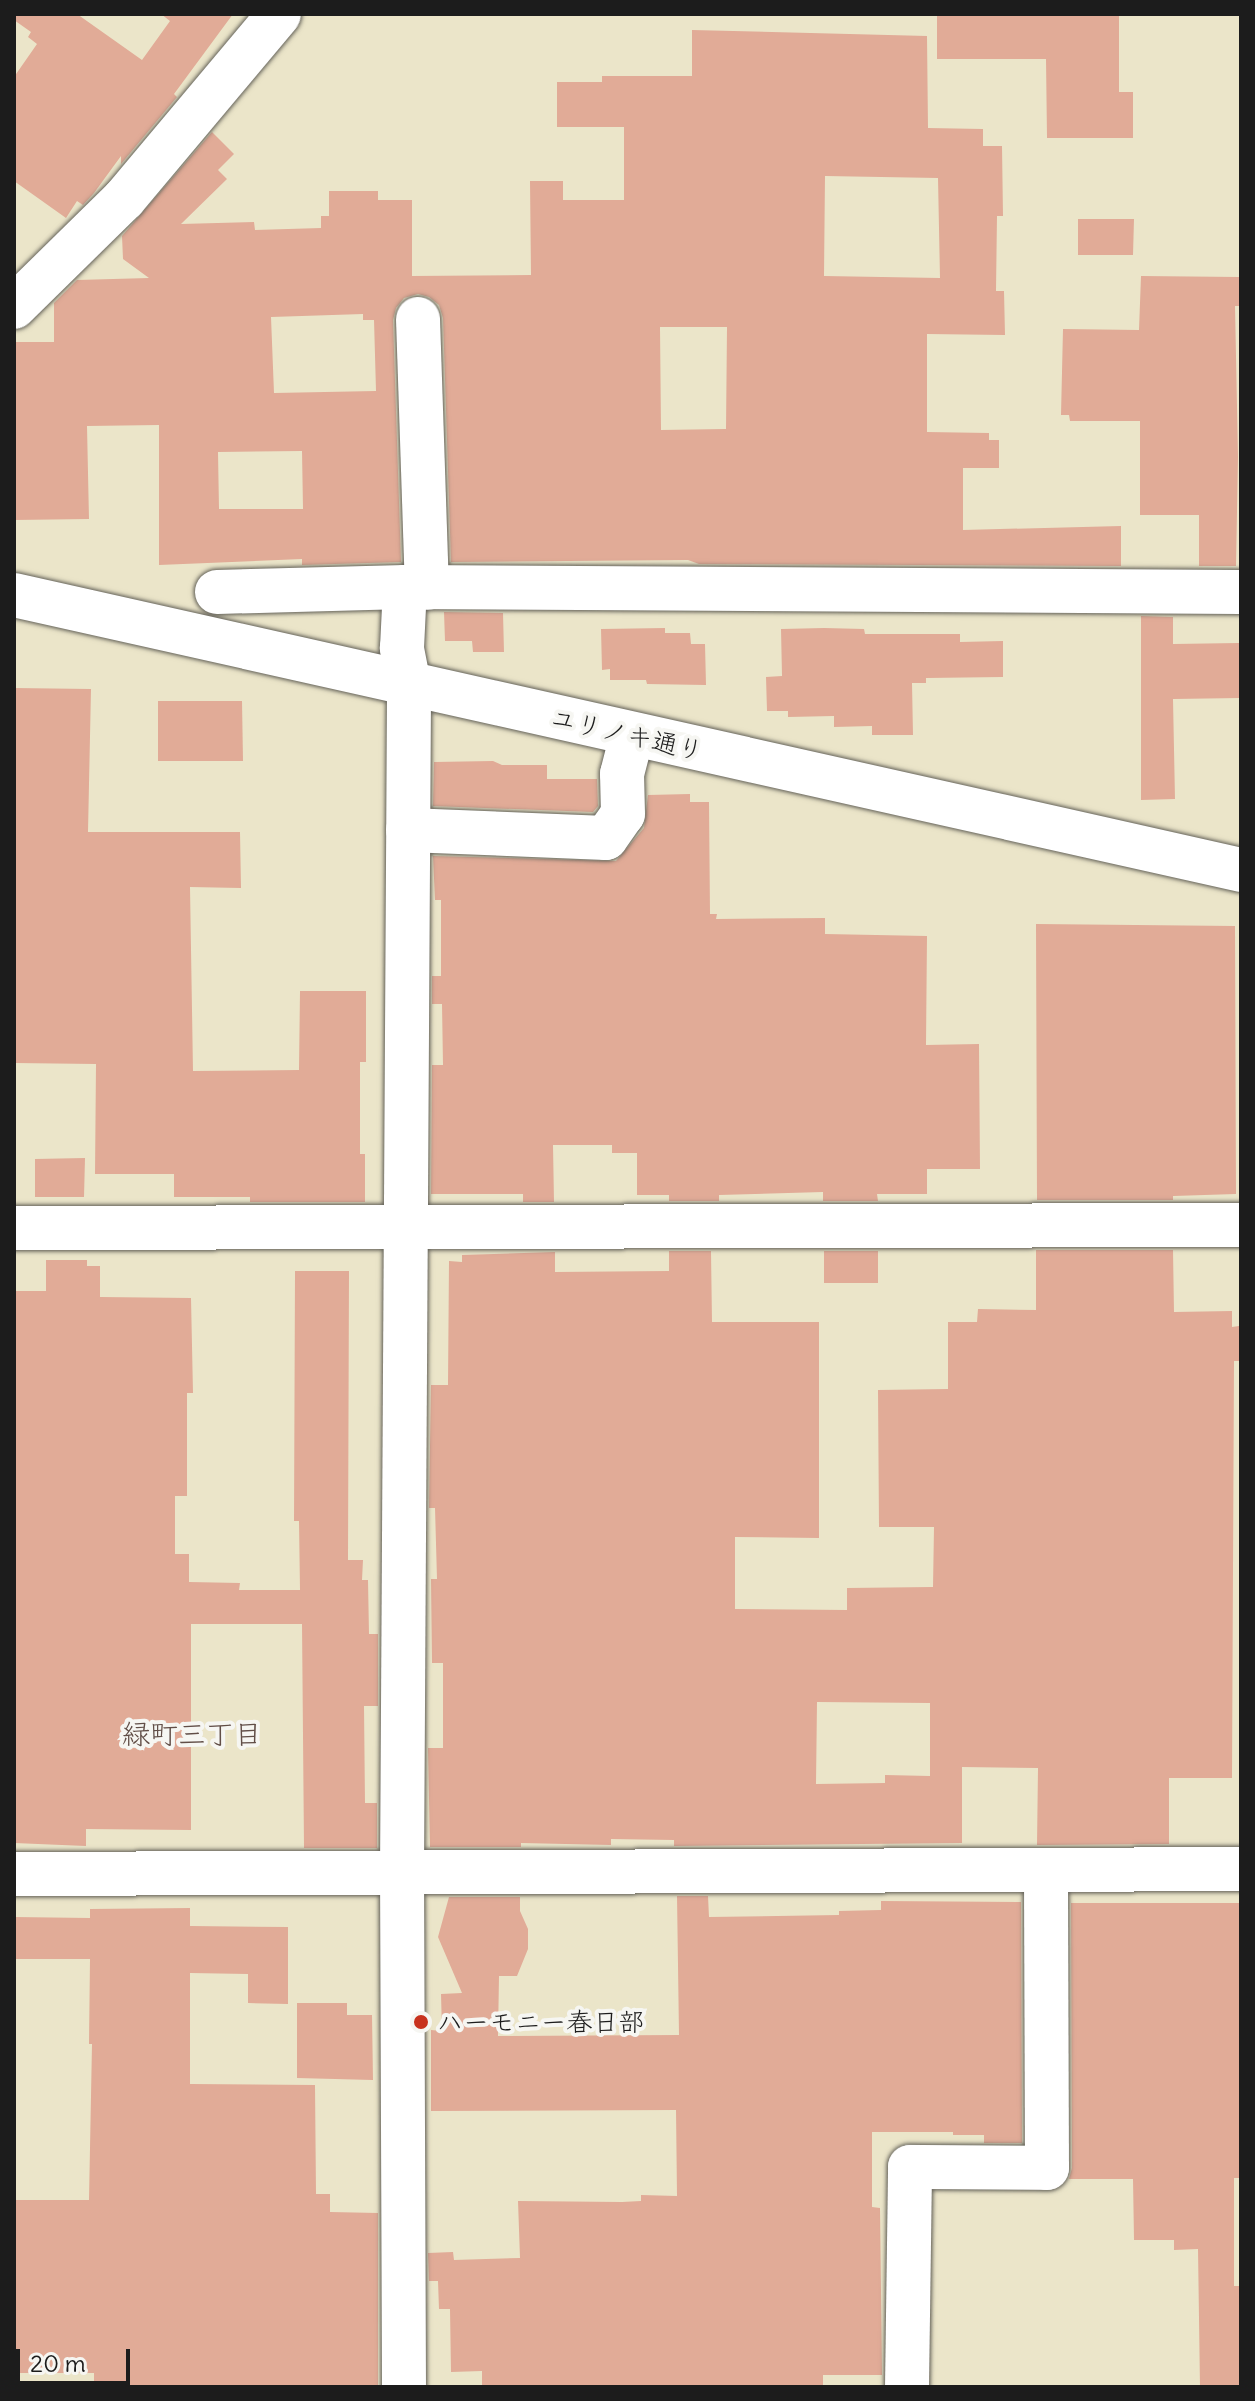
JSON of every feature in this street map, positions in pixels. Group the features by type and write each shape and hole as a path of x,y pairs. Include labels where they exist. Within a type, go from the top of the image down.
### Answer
{"street":[{"path":"14,307 124,199 279,14"},
{"path":"404,2387 402,1875 409,685 402,648 416,588 418,319"},
{"path":"217,592 416,588 1241,592"},
{"name":"ユリノキ通り","path":"14,595 1241,870"},
{"path":"408,830 606,838 623,814 622,774 632,735"},
{"path":"14,1228 1241,1225"},
{"path":"14,1874 402,1875 1241,1869"},
{"path":"907,2387 910,2167 1047,2168 1046,1872"}],"building":[{"path":"14,14 77,14 142,60 170,21 161,14 233,14 174,94 177,97 121,164 121,156 94,193 83,205 77,201 66,218 14,181 14,77 37,44 28,37 31,32 14,20"},
{"path":"937,14 1119,14 1119,92 1133,92 1133,138 1047,138 1046,59 937,59"},
{"path":"692,30 927,36 928,128 983,129 983,146 1002,146 1003,216 997,216 996,291 1004,291 1005,335 927,334 927,432 989,433 989,440 999,440 999,468 963,468 963,530 1121,526 1121,566 699,564 688,560 451,562 443,318 439,305 429,297 418,294 404,298 396,308 393,320 401,562 302,565 302,559 159,565 159,425 87,426 89,519 14,520 14,342 54,342 54,303 77,280 149,278 123,259 122,236 212,132 234,154 218,170 227,179 181,224 254,222 255,230 321,228 321,216 329,216 329,191 378,191 378,200 412,200 412,276 531,275 530,181 563,181 563,200 624,200 624,127 557,127 557,82 602,82 602,76 692,76","holes":["825,176 938,178 940,278 824,276","363,314 363,320 374,320 376,391 274,393 271,317","660,327 727,327 726,429 661,430","302,451 303,509 219,509 218,452"]},
{"path":"1078,219 1134,219 1133,255 1078,255"},
{"path":"1141,276 1239,277 1240,306 1235,306 1238,457 1236,566 1199,566 1199,515 1140,515 1140,421 1070,421 1069,415 1061,415 1063,329 1139,330"},
{"path":"444,612 503,613 504,652 473,652 472,641 445,641"},
{"path":"1141,616 1173,617 1173,644 1239,643 1240,698 1173,699 1175,799 1141,800"},
{"path":"665,628 665,633 690,633 691,644 705,644 706,685 610,680 610,669 602,670 601,629"},
{"path":"781,629 864,629 865,634 960,634 960,642 1003,641 1003,677 926,678 926,683 912,683 913,735 872,735 872,726 834,727 834,716 788,717 788,711 767,711 766,677 782,676"},
{"path":"14,688 91,689 88,832 240,832 241,888 190,887 193,1071 299,1070 300,991 366,991 366,1062 360,1062 360,1154 365,1154 365,1202 250,1202 250,1197 174,1197 174,1174 95,1174 96,1064 14,1063"},
{"path":"158,701 242,701 243,761 158,761"},
{"path":"493,761 502,765 547,765 547,779 597,779 598,806 593,812 433,806 434,762"},
{"path":"690,794 690,802 709,802 710,914 717,914 716,919 825,918 825,934 927,936 926,1045 979,1044 980,1169 927,1169 927,1194 877,1194 878,1201 823,1201 823,1192 719,1195 719,1201 669,1201 669,1195 637,1195 637,1153 612,1153 612,1145 553,1145 554,1202 523,1202 523,1194 431,1194 432,1065 443,1065 442,1004 432,1004 432,976 441,976 441,900 435,900 433,856 616,861 644,828 648,795"},
{"path":"1036,924 1235,926 1236,1194 1173,1196 1173,1200 1037,1200"},
{"path":"85,1158 84,1197 35,1197 35,1159"},
{"path":"1036,1250 1173,1250 1174,1312 1232,1311 1232,1327 1239,1326 1239,1361 1234,1361 1232,1778 1169,1778 1169,1844 1037,1845 1038,1768 962,1767 962,1843 674,1846 674,1840 611,1839 611,1845 521,1843 521,1847 430,1847 428,1748 443,1748 443,1663 432,1663 431,1579 437,1579 435,1508 429,1508 431,1385 448,1385 449,1261 462,1262 462,1255 555,1252 555,1272 669,1271 669,1251 711,1251 712,1322 819,1322 819,1538 735,1537 735,1609 847,1610 847,1588 933,1587 934,1527 879,1527 878,1390 948,1389 948,1322 977,1322 978,1309 1036,1310","holes":["817,1702 930,1703 930,1776 885,1775 885,1783 816,1784"]},
{"path":"824,1251 878,1251 878,1283 824,1283"},
{"path":"46,1260 87,1260 87,1266 100,1266 100,1297 191,1298 193,1393 187,1393 187,1496 175,1496 175,1554 189,1554 189,1582 240,1583 239,1590 300,1590 299,1521 294,1521 295,1271 349,1271 348,1560 363,1560 362,1580 368,1580 369,1634 378,1634 378,1706 364,1706 365,1803 377,1803 377,1848 304,1848 302,1624 191,1624 191,1830 86,1829 86,1846 14,1843 14,1291 46,1291"},
{"path":"677,1896 708,1896 709,1917 839,1915 839,1911 881,1910 881,1901 1021,1902 1022,2143 984,2143 984,2135 953,2135 953,2132 872,2132 872,2207 880,2208 882,2375 823,2375 823,2387 482,2387 482,2371 451,2372 450,2309 439,2309 438,2281 429,2281 428,2253 453,2252 454,2260 520,2258 518,2201 622,2202 641,2201 641,2195 677,2196 676,2110 431,2111 431,2030 442,2031 441,1994 462,1993 438,1937 449,1897 520,1897 520,1911 528,1929 528,1949 517,1976 499,1976 498,2036 679,2035"},
{"path":"1071,1903 1241,1903 1241,2178 1234,2178 1234,2286 1241,2286 1241,2387 1200,2387 1198,2249 1174,2250 1174,2240 1134,2240 1133,2179 1069,2179 1072,2168"},
{"path":"190,1908 190,1926 288,1927 288,2004 248,2003 248,1974 190,1973 190,2084 315,2085 316,2194 330,2194 330,2212 378,2213 378,2387 94,2387 94,2373 14,2373 14,2200 89,2200 92,2044 89,2044 90,1959 14,1959 14,1917 90,1918 90,1909"},
{"path":"297,2003 347,2003 347,2015 372,2015 373,2080 297,2078"}],"place":[{"name":"ハーモニー春日部","path":"421,2022"}],"district":[{"name":"緑町三丁目","path":"192,1734"}]}
